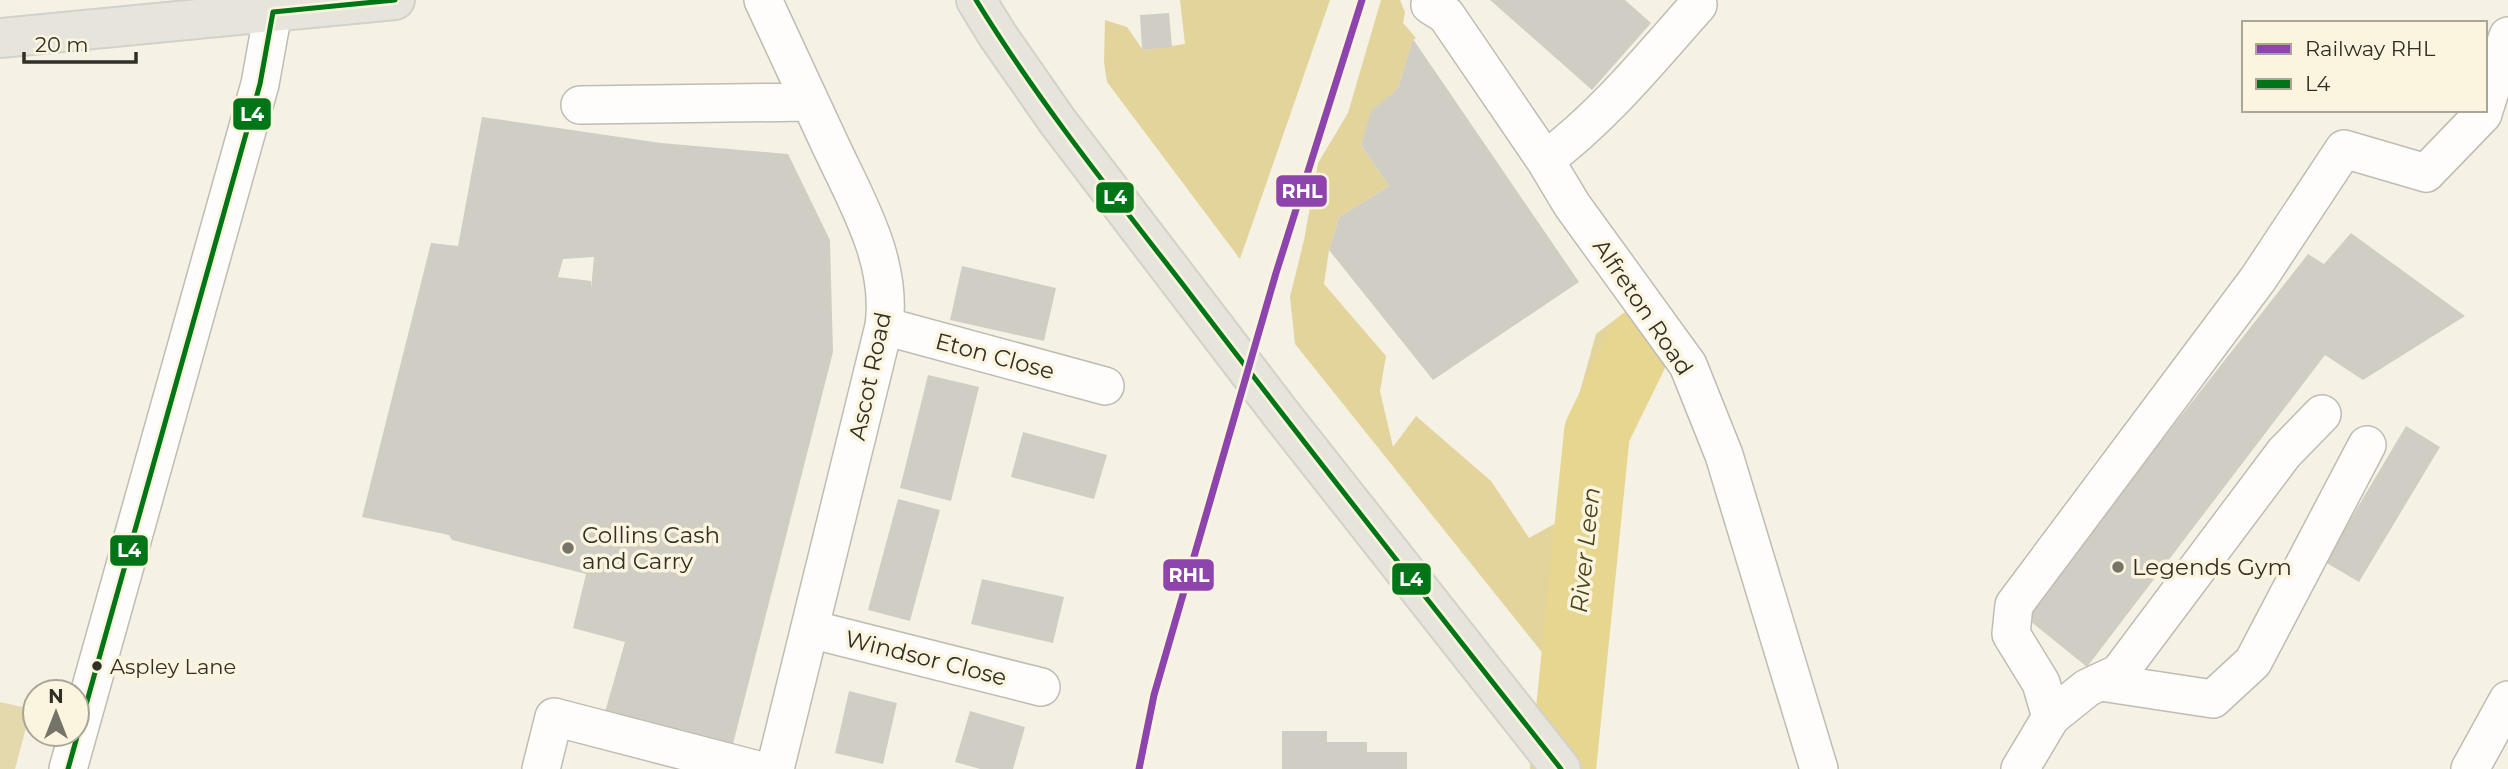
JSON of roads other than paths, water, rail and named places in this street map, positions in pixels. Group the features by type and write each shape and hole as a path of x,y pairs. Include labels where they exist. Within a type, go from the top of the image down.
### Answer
{"main road":[{"path":"0,38 288,7 395,0"},
{"path":"976,0 1058,122 1281,414 1552,757"}],"street":[{"name":"Ascot Road","path":"763,0 874,240 885,286 887,308 775,769"},
{"path":"1545,160 1578,135 1610,104 1698,5"},
{"path":"68,769 260,84 288,7"},
{"name":"Alfreton Road","path":"1444,7 1572,205 1688,365 1724,455 1819,769"},
{"path":"2487,102 2508,36"},
{"path":"580,105 810,102"},
{"path":"2051,717 2041,683 2011,634 2014,605 2258,279 2344,149 2426,173 2484,112"},
{"name":"Eton Close","path":"884,326 1105,386"},
{"path":"2020,769 2051,717 2087,688 2119,673 2284,453 2322,414"},
{"path":"2101,681 2213,699 2253,662 2367,445"},
{"name":"Windsor Close","path":"810,629 1041,687"},
{"path":"2470,769 2508,699"},
{"path":"541,769 554,717 685,760 754,769"}],"waterway":[{"name":"River Leen","path":"1563,769 1597,432 1642,340"}],"rail line":[{"name":"RHL","path":"1139,769 1154,695 1276,273 1362,0"}],"place":[{"name":"Collins Cash and Carry","path":"568,548"},
{"name":"Legends Gym","path":"2118,567"},
{"name":"Aspley Lane","path":"97,666"}]}
